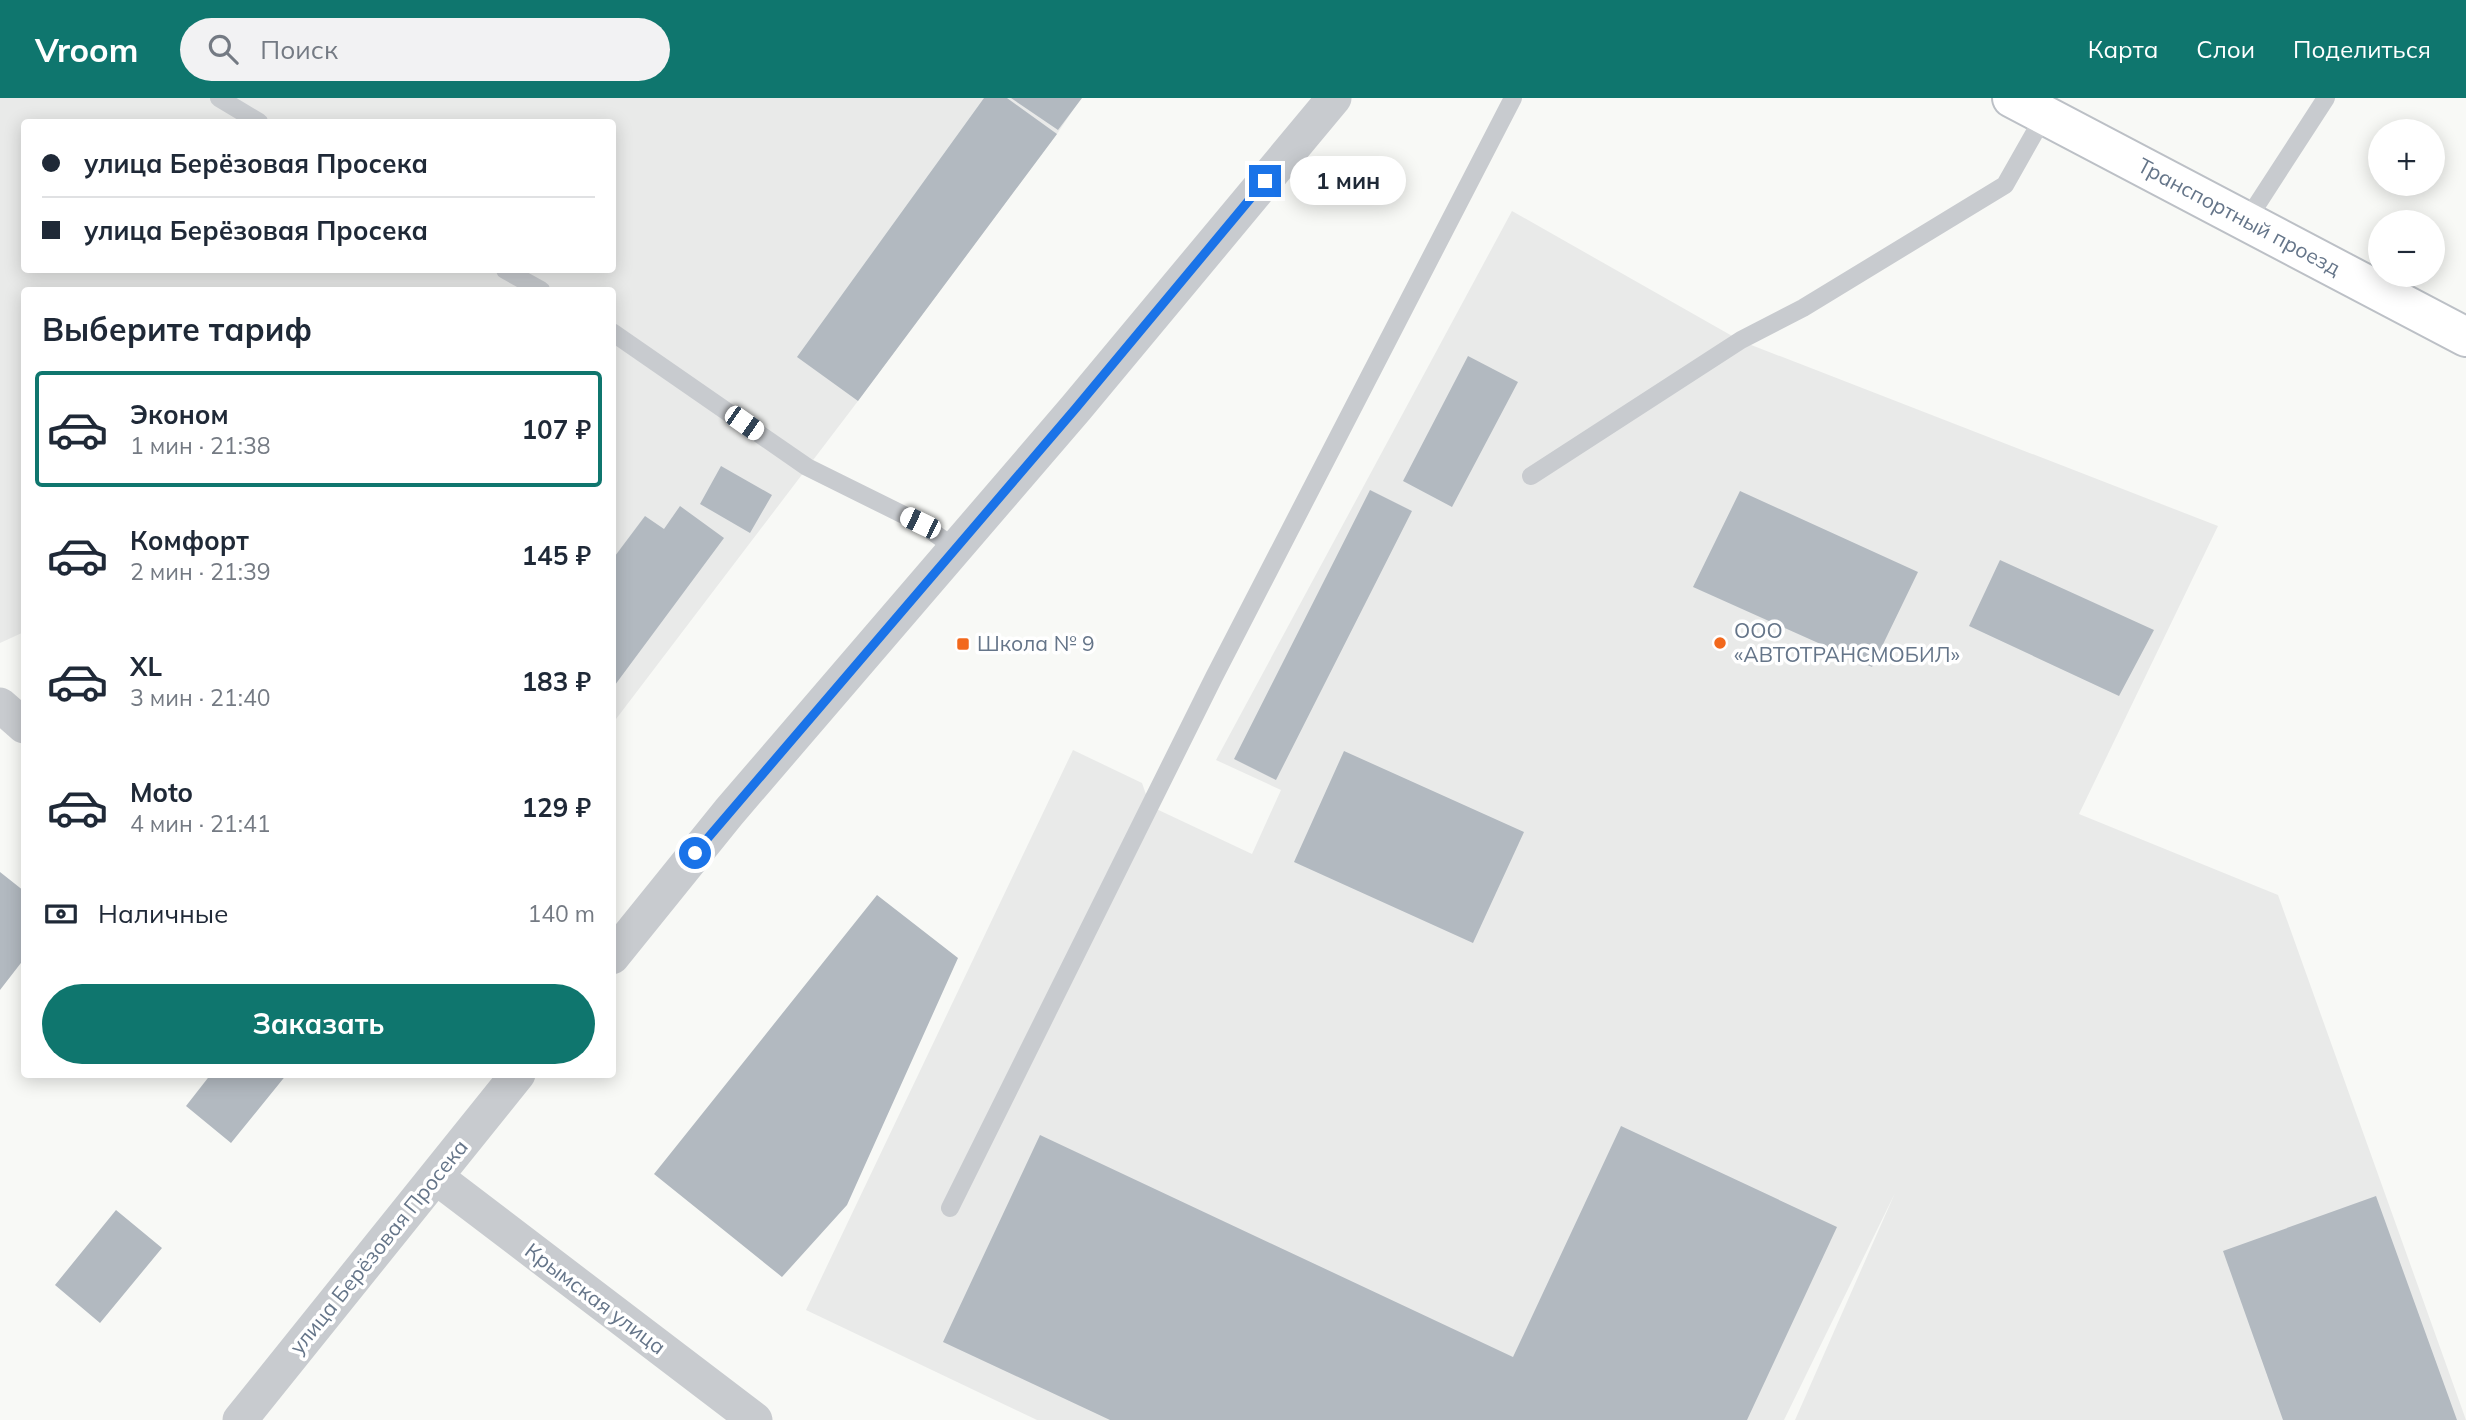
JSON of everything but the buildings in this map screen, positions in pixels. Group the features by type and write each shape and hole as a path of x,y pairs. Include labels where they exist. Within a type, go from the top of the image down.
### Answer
{"main road":[{"name":"Транспортный проезд","path":"2028,107 2466,337"}],"street":[{"path":"616,952 729,812 1076,408 1334,98"},
{"name":"улица Берёзовая Просека","path":"240,1420 515,1078"},
{"name":"Крымская улица","path":"436,1177 755,1420"}],"lane":[{"path":"219,98 253,119"},
{"path":"950,1208 1220,665 1513,98"},
{"path":"2247,220 2326,98"},
{"path":"1531,476 1741,341 1803,308 2005,186 2028,107"},
{"path":"510,273 536,287"},
{"path":"616,335 807,467 920,523 955,548"}],"shaded area":[{"path":"0,98 1081,98 858,401 616,719 616,287 21,287 21,633 0,643"},
{"path":"1512,211 1741,341 2218,526 2079,814 2278,895 2466,1420 1795,1420 1895,1193 1784,1420 1037,1420 806,1310 1073,750 1142,783 1150,806 1252,854 1281,790 1216,760"}],"place":[{"name":"ООО «АВТОТРАНСМОБИЛ»","path":"1720,643"},
{"name":"Школа № 9","path":"963,644"}],"route":[{"path":"695,853 1076,408 1265,181"}]}
